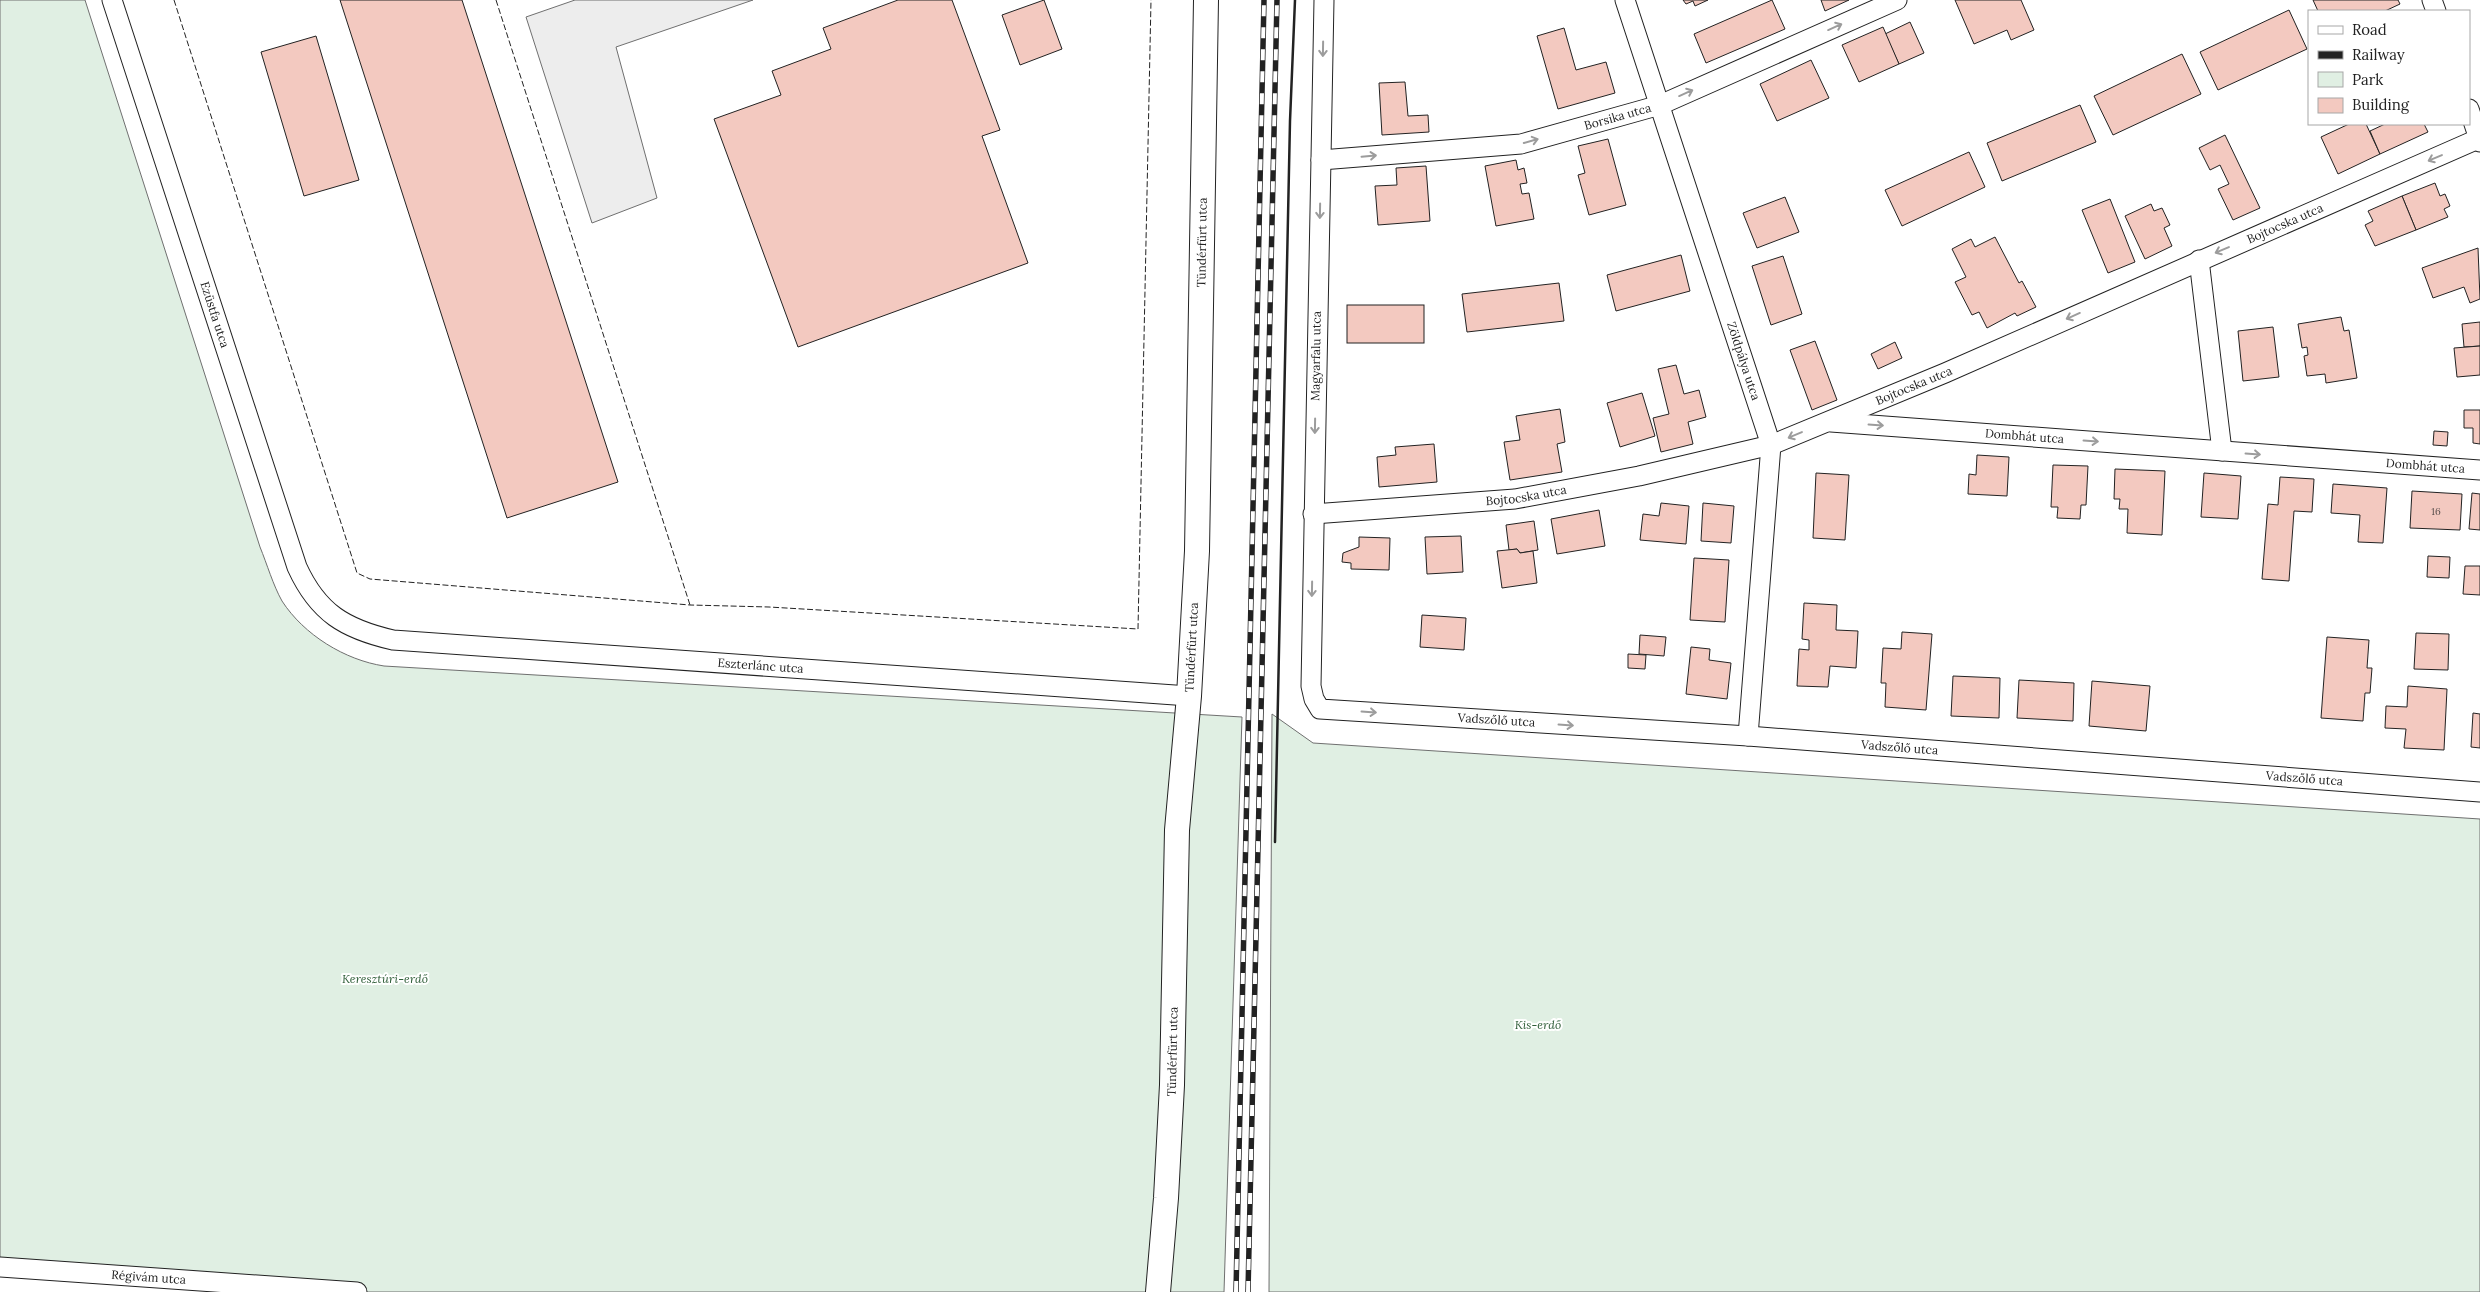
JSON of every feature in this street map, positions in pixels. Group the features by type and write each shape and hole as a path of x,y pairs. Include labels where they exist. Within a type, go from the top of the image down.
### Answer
{"street":[{"name":"Ezüstfa utca","path":"112,0 297,567 310,591 326,611 337,619"},
{"name":"Tündérfürt utca","path":"1158,1292 1166,1198 1172,1085 1177,830 1189,696 1197,542 1206,0"},
{"name":"Magyarfalu utca","path":"1320,709 1314,699 1311,686 1324,0"},
{"name":"Zöldpálya utca","path":"1625,0 1771,445 1748,736"},
{"name":"Borsika utca","path":"1321,160 1521,144 1660,105 1897,0"},
{"path":"2470,112 2480,140"},
{"name":"Bojtocska utca","path":"1313,514 1515,499 1640,476 1771,445 1945,373 2199,260 2480,140"},
{"path":"2199,260 2222,452"},
{"name":"Dombhát utca","path":"1828,421 2480,470"},
{"name":"Eszterlánc utca","path":"337,619 371,635 394,640 1189,696"},
{"name":"Vadszőlő utca","path":"1320,709 1748,736 2480,792"},
{"name":"Régivám utca","path":"0,1267 357,1292"}],"green space":[{"name":"Keresztúri-erdő","path":"0,0 85,0 270,574 282,601 291,613 314,635 340,652 369,663 384,666 1242,717 1224,1292 329,1292 0,1260"},
{"name":"Kis-erdő","path":"1272,714 1313,743 2480,819 2480,1292 1269,1292"}],"shaded area":[{"path":"575,0 753,0 616,47 657,198 592,223 526,17"}],"building":[{"path":"340,0 462,0 618,482 507,518"},
{"path":"898,0 952,0 1000,130 982,136 1028,263 798,347 714,119 781,95 772,71 831,49 823,28"},
{"path":"1044,0 1062,49 1020,65 1002,15"},
{"path":"1683,0 1708,0 1695,6 1693,1 1686,4"},
{"path":"1772,0 1785,29 1706,63 1694,34"},
{"path":"1821,0 1849,0 1825,11"},
{"path":"1955,0 2021,0 2034,30 2011,40 2007,30 1974,44"},
{"path":"2313,0 2398,0 2400,4 2387,10 2318,10"},
{"path":"2289,10 2307,49 2218,90 2200,52"},
{"path":"1910,22 1924,53 1899,64 1885,34"},
{"path":"1883,27 1899,64 1859,82 1842,45"},
{"path":"1564,28 1576,70 1606,62 1615,93 1558,109 1537,36"},
{"path":"316,36 359,180 304,196 261,52"},
{"path":"2182,54 2201,94 2113,135 2094,96"},
{"path":"1811,60 1829,98 1777,121 1760,84"},
{"path":"1405,82 1408,116 1428,115 1429,132 1382,135 1379,83"},
{"path":"2080,105 2096,142 2002,181 1987,143"},
{"path":"2347,125 2366,125 2380,154 2338,174 2321,137"},
{"path":"2383,125 2424,125 2428,132 2380,154 2370,131"},
{"path":"2225,135 2260,208 2233,220 2218,189 2229,184 2220,165 2210,170 2199,148"},
{"path":"1608,139 1626,205 1589,215 1578,175 1585,173 1578,146"},
{"path":"1969,152 1985,187 1902,226 1885,190"},
{"path":"1516,160 1518,170 1524,168 1527,183 1520,184 1522,194 1529,193 1534,219 1496,226 1485,166"},
{"path":"1426,166 1430,221 1378,225 1375,186 1397,185 1396,168"},
{"path":"2435,183 2440,196 2445,194 2450,206 2444,209 2448,217 2416,230 2402,196"},
{"path":"2402,196 2416,230 2375,246 2365,225 2373,221 2368,211"},
{"path":"1785,197 1799,232 1757,248 1743,213"},
{"path":"2110,199 2135,262 2108,273 2082,210"},
{"path":"2151,204 2154,211 2162,208 2170,225 2164,228 2172,246 2145,259 2125,216"},
{"path":"1995,237 2019,283 2022,281 2036,307 2017,316 2015,313 1987,328 1979,312 1972,315 1955,282 1966,277 1952,249 1971,239 1975,247"},
{"path":"2478,248 2480,299 2470,303 2464,287 2433,298 2422,268"},
{"path":"1681,255 1690,291 1616,311 1607,275"},
{"path":"1783,256 1802,314 1771,325 1752,266"},
{"path":"1559,283 1564,321 1467,332 1462,294"},
{"path":"1347,305 1424,305 1424,343 1347,343"},
{"path":"2341,317 2344,331 2349,330 2357,378 2326,383 2325,374 2307,376 2304,356 2308,355 2307,347 2302,348 2298,324"},
{"path":"2480,322 2480,346 2464,347 2462,324"},
{"path":"2273,327 2279,377 2243,381 2238,331"},
{"path":"1815,341 1837,400 1812,410 1790,350"},
{"path":"1895,342 1902,358 1878,369 1871,354"},
{"path":"2480,346 2480,375 2457,377 2454,348"},
{"path":"1676,365 1684,394 1699,390 1706,417 1688,422 1693,444 1661,452 1653,418 1669,414 1658,369"},
{"path":"1642,393 1655,436 1620,447 1607,403"},
{"path":"1560,409 1565,442 1557,444 1562,472 1510,480 1504,442 1520,440 1516,416"},
{"path":"2464,410 2480,410 2480,444 2473,443 2473,428 2464,428"},
{"path":"2434,431 2448,432 2447,446 2433,445"},
{"path":"1434,444 1437,482 1379,487 1377,457 1396,455 1395,447"},
{"path":"1977,455 2009,457 2007,496 1968,494 1969,474 1976,475"},
{"path":"2053,465 2088,466 2086,505 2081,505 2080,519 2057,518 2058,507 2051,507"},
{"path":"2115,469 2165,471 2162,535 2127,533 2128,509 2119,509 2120,499 2114,499"},
{"path":"1816,473 1849,475 1845,540 1813,538"},
{"path":"2204,473 2241,476 2238,519 2201,517"},
{"path":"2280,477 2314,479 2312,512 2294,511 2289,581 2262,579 2268,504 2278,505"},
{"path":"2333,484 2387,488 2383,543 2358,542 2360,515 2331,513"},
{"path":"2412,491 2462,494 2460,530 2410,528"},
{"path":"2472,493 2480,494 2480,530 2469,529"},
{"path":"1661,503 1689,506 1686,544 1640,540 1643,514 1659,516"},
{"path":"1703,503 1734,506 1731,543 1701,541"},
{"path":"1599,510 1605,546 1557,554 1551,519"},
{"path":"1534,521 1538,550 1520,553 1517,549 1509,550 1506,525"},
{"path":"1461,536 1463,572 1427,574 1425,537"},
{"path":"1359,537 1390,538 1389,570 1351,569 1351,563 1342,562 1343,553 1359,547"},
{"path":"1517,549 1520,553 1533,551 1537,583 1502,588 1497,551"},
{"path":"2428,556 2450,557 2449,578 2427,577"},
{"path":"1694,558 1729,560 1725,622 1690,620"},
{"path":"2465,566 2480,566 2480,595 2463,594"},
{"path":"1804,603 1837,605 1836,630 1858,631 1856,668 1830,666 1828,687 1797,686 1799,649 1809,650 1809,640 1802,639"},
{"path":"1422,615 1466,618 1464,650 1420,647"},
{"path":"1902,632 1932,634 1926,710 1885,707 1886,683 1881,683 1883,648 1901,649"},
{"path":"2416,633 2449,634 2448,670 2414,669"},
{"path":"1640,635 1666,637 1664,656 1639,654"},
{"path":"2327,637 2369,640 2367,668 2372,668 2370,693 2365,693 2363,721 2321,718"},
{"path":"1691,647 1710,649 1709,660 1731,663 1727,699 1686,694"},
{"path":"1628,654 1646,655 1645,669 1628,668"},
{"path":"1953,676 2000,678 1999,718 1951,716"},
{"path":"2019,680 2074,683 2073,721 2017,718"},
{"path":"2092,681 2150,686 2146,731 2089,726"},
{"path":"2408,686 2447,689 2444,750 2404,748 2406,729 2385,728 2386,706 2407,707"},
{"path":"2473,713 2480,714 2480,748 2471,747"}],"railway":[{"path":"1236,1292 1264,0"},
{"path":"1248,1292 1277,0"}],"fence":[{"path":"174,0 357,573 370,579 690,605 769,607 1138,629 1151,0"},
{"path":"496,0 690,605"}],"wall":[{"path":"1275,842 1290,121 1295,0"}]}
